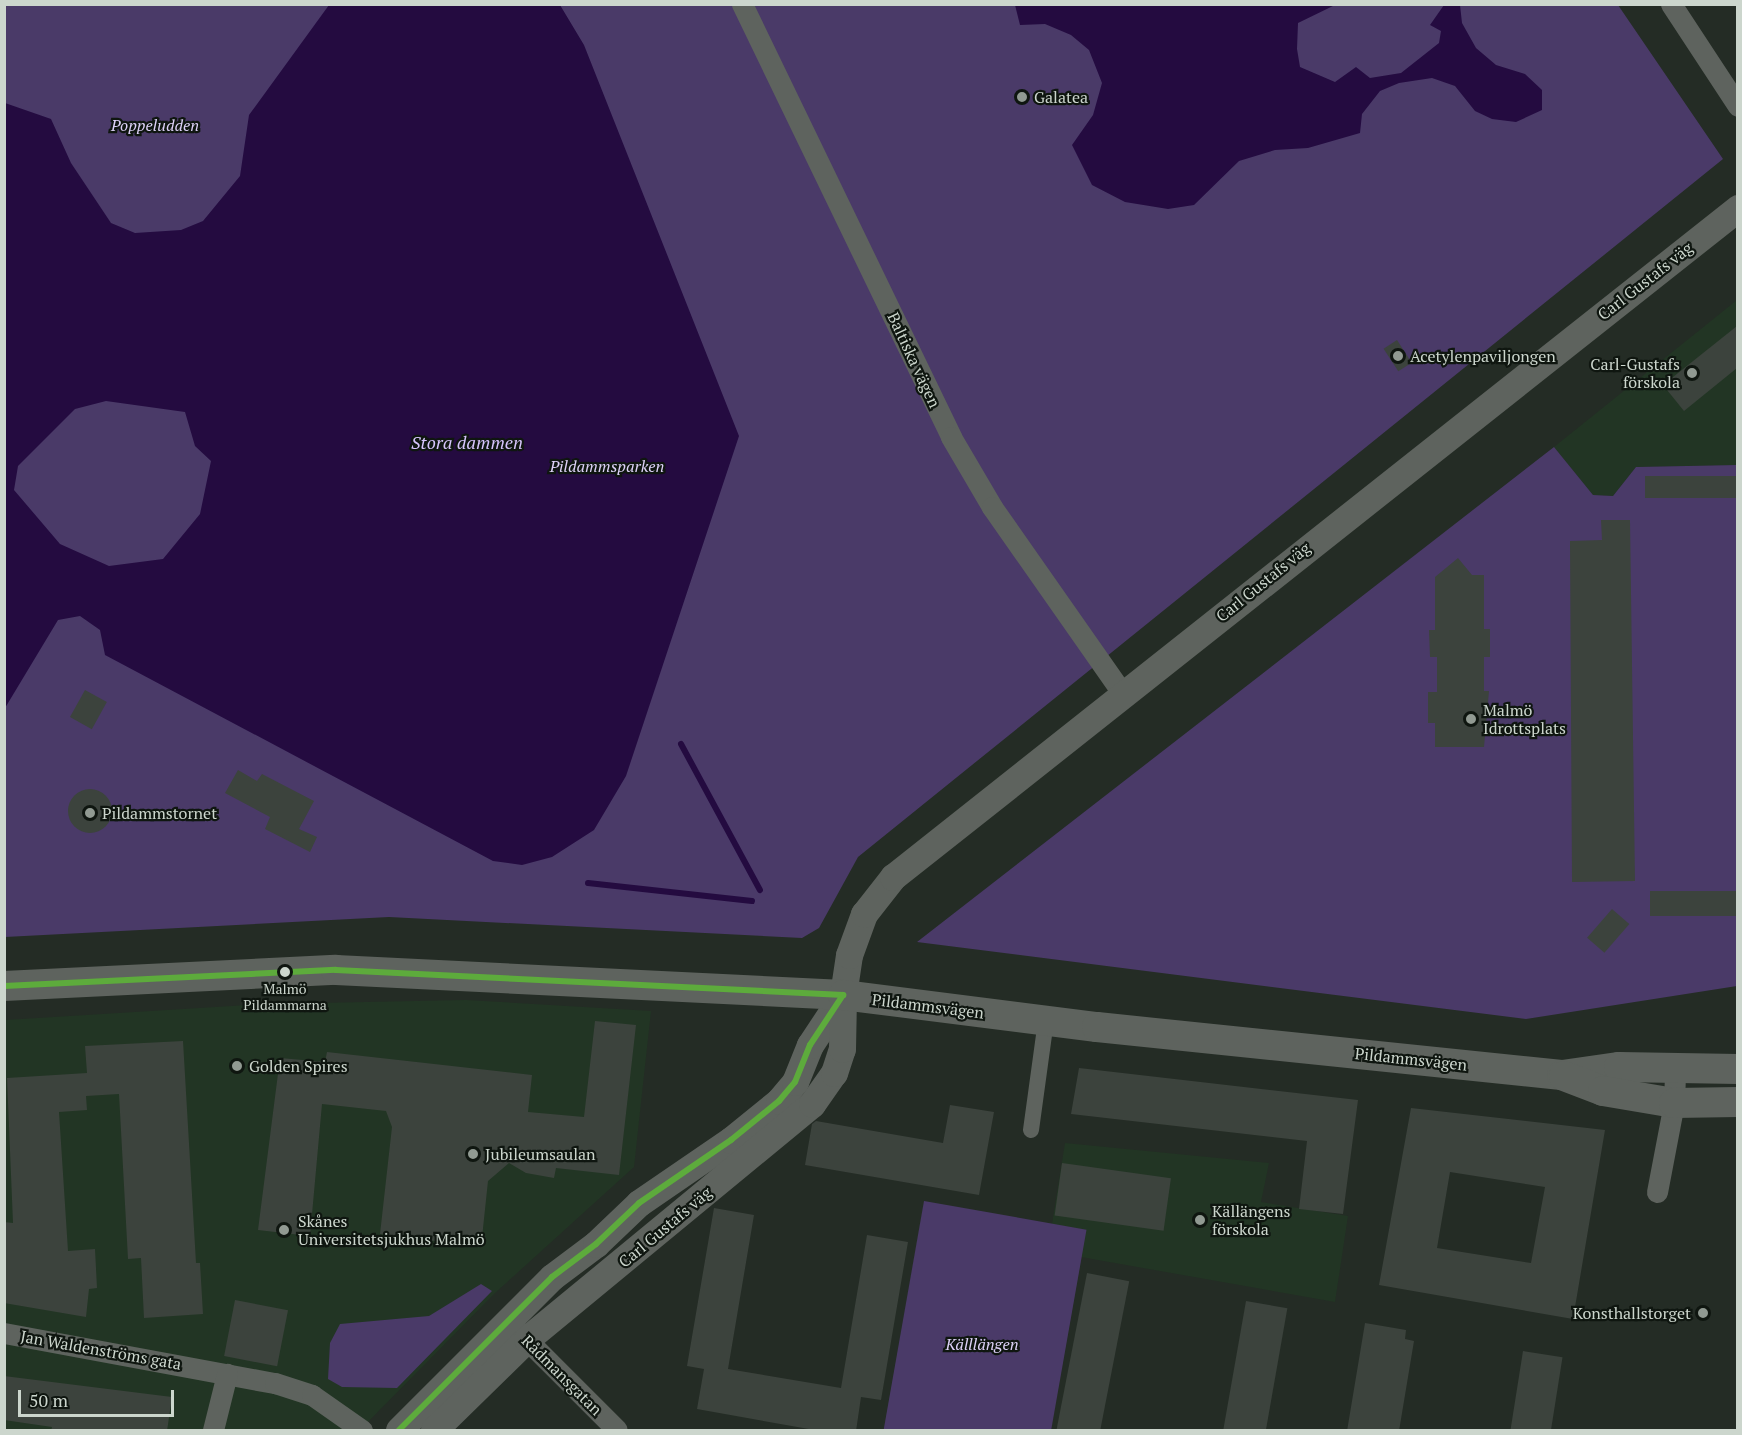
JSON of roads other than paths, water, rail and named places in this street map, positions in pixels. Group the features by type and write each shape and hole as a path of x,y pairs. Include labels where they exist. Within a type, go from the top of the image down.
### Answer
{"main road":[{"name":"Pildammsvägen","path":"4,986 336,970 843,995 1047,1021 1562,1075 1619,1067 1675,1070 1737,1069"},
{"name":"Pildammsvägen","path":"1562,1075 1603,1091 1674,1102 1737,1102"}],"street":[{"name":"Baltiska vägen","path":"742,4 951,437 992,507 1123,694"},
{"path":"1671,4 1737,106"},
{"name":"Carl Gustafs väg","path":"434,1431 527,1339 812,1104 834,1072 842,1048 843,995 849,955 864,914 893,877 1737,208"},
{"name":"Carl Gustafs väg","path":"399,1431 506,1320 552,1277 596,1244 639,1203 731,1140 778,1101 795,1082 810,1045 843,995"},
{"path":"1031,1130 1047,1021"},
{"path":"1657,1192 1674,1102 1675,1070"},
{"name":"Rådmansgatan","path":"506,1320 617,1431"},
{"name":"Jan Waldenströms gata","path":"4,1333 227,1374 312,1395 362,1431"},
{"path":"213,1431 227,1374"}],"water":[{"name":"Stora dammen","path":"329,5 560,5 584,45 739,436 626,776 594,830 552,857 522,865 493,861 105,655 100,630 80,616 58,620 5,708 5,103 51,119 71,163 111,223 135,233 181,230 203,221 240,176 249,115","holes":["106,401 185,412 195,446 211,461 200,514 163,559 109,566 60,544 14,490 18,466 75,409"]},
{"path":"1015,5 1335,5 1298,23 1297,49 1300,67 1335,82 1356,67 1370,78 1401,73 1439,43 1441,31 1430,25 1444,5 1460,5 1462,23 1476,48 1496,65 1525,74 1542,90 1542,110 1516,122 1492,119 1475,111 1455,86 1432,78 1399,83 1380,91 1362,114 1360,133 1308,148 1275,150 1239,161 1194,205 1168,209 1125,202 1092,185 1072,145 1093,115 1102,83 1089,50 1071,35 1045,24 1020,25"}],"waterway":[{"path":"681,744 760,890"},
{"path":"588,883 752,901"}],"place":[{"name":"Galatea","path":"1022,97"},
{"name":"Acetylenpaviljongen","path":"1398,356"},
{"name":"Carl-Gustafs förskola","path":"1692,373"},
{"name":"Malmö Idrottsplats","path":"1471,719"},
{"name":"Pildammstornet","path":"90,813"},
{"name":"Malmö Pildammarna","path":"285,972"},
{"name":"Golden Spires","path":"237,1066"},
{"name":"Jubileumsaulan","path":"473,1154"},
{"name":"Källängens förskola","path":"1200,1220"},
{"name":"Skånes Universitetsjukhus Malmö","path":"284,1230"},
{"name":"Konsthallstorget","path":"1703,1313"}],"park label":[{"name":"Poppeludden","path":"155,125"},
{"name":"Pildammsparken","path":"607,466"},
{"name":"Källlängen","path":"982,1344"}]}
